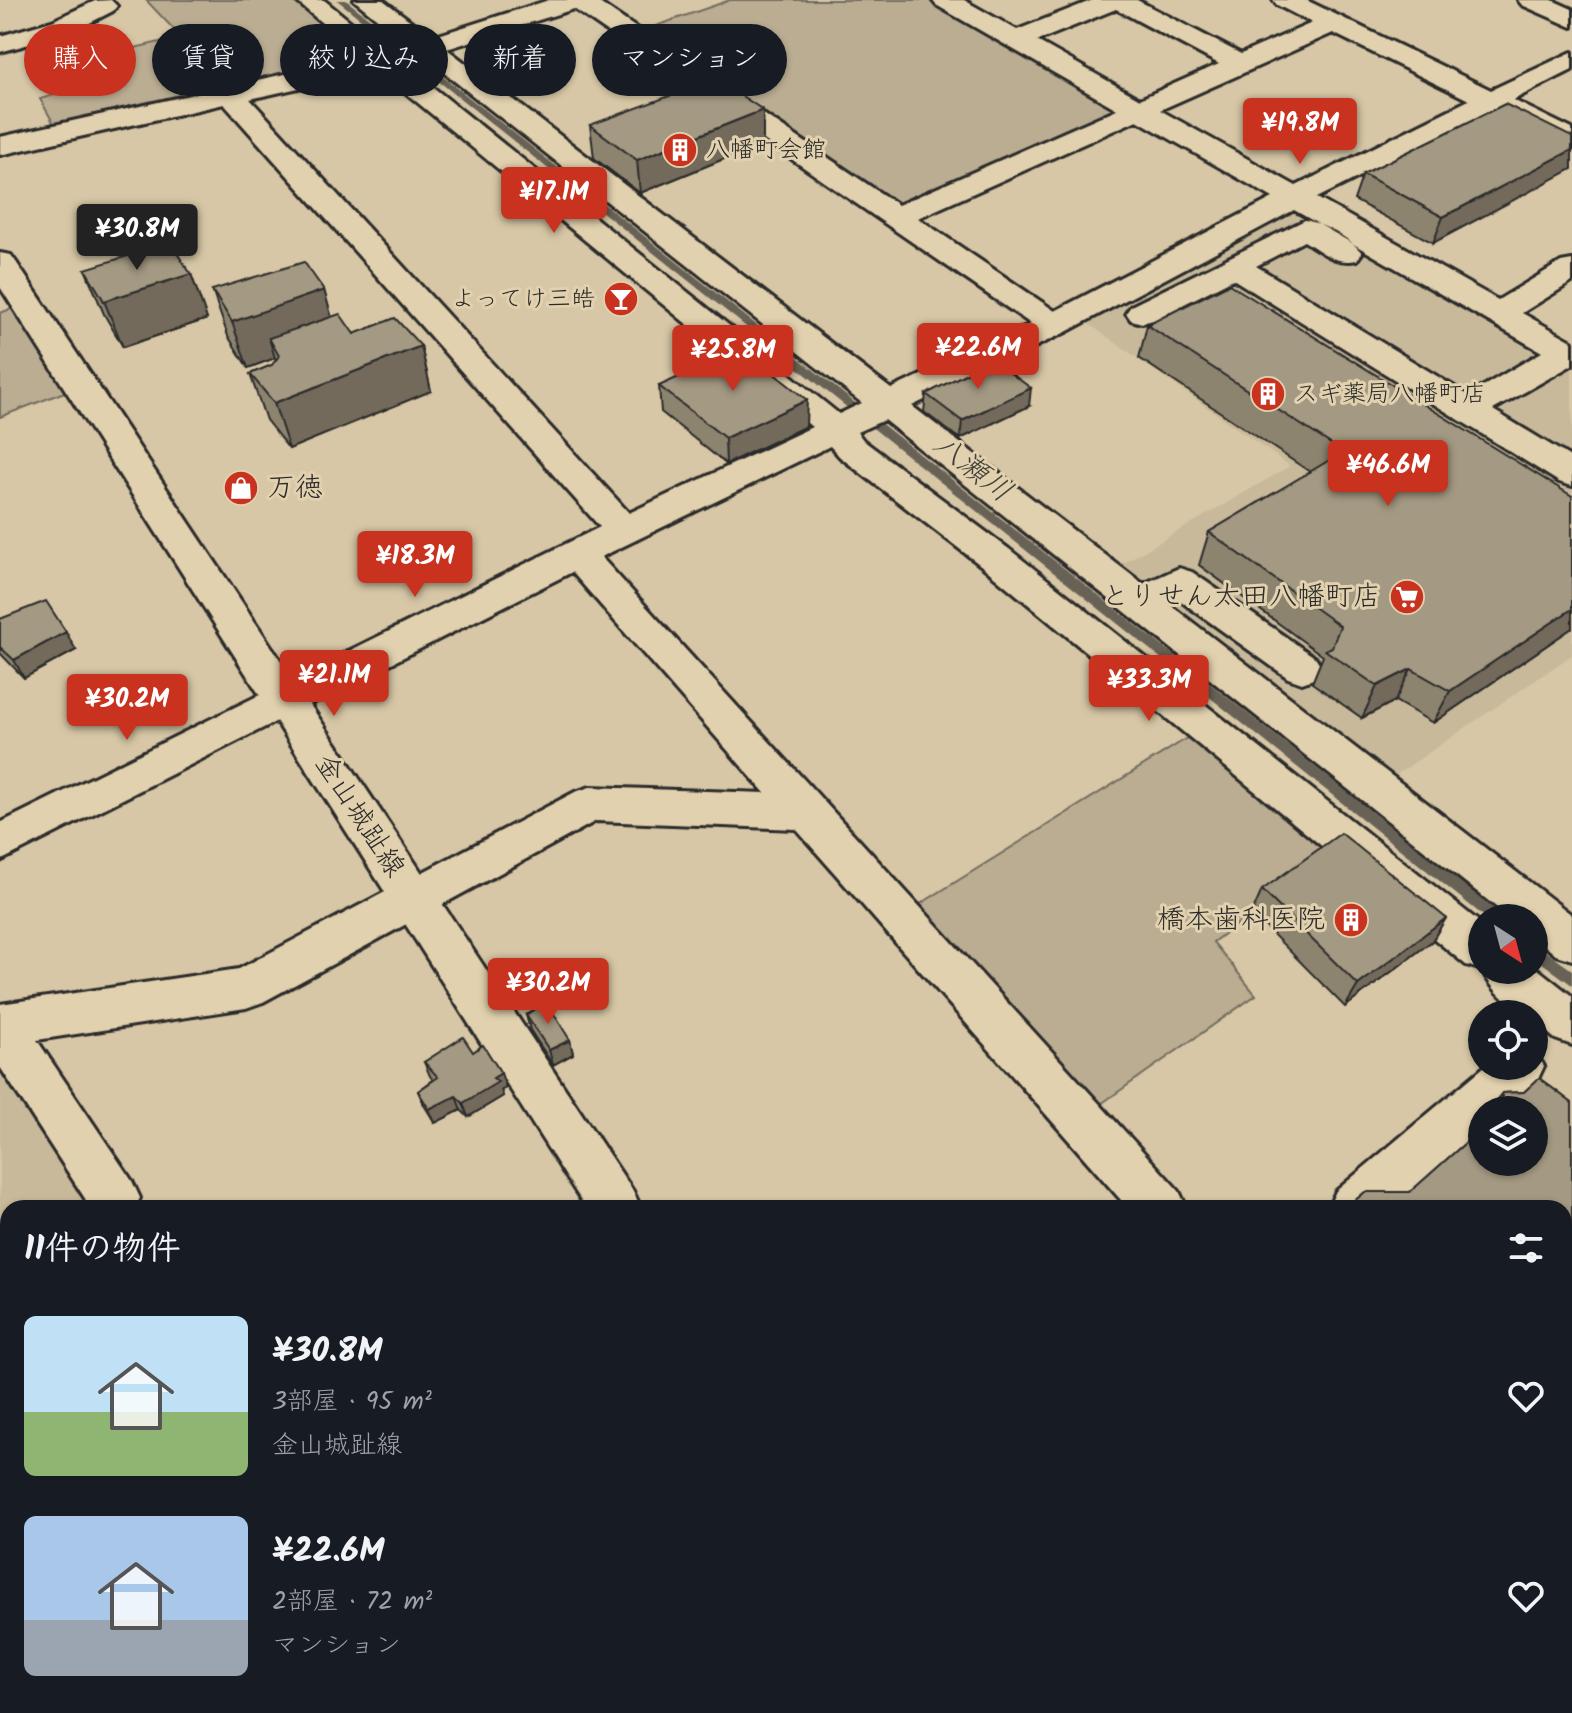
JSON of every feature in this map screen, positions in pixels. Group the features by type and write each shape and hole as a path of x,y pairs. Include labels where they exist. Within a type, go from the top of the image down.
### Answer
{"street":[{"path":"308,0 338,24"},
{"path":"367,0 400,24"},
{"path":"448,42 577,0 1054,325"},
{"path":"945,0 1561,351 1572,386"},
{"path":"1016,40 1116,0 1241,65"},
{"path":"1286,0 1572,140"},
{"path":"1531,0 1572,19"},
{"path":"0,44 61,27 104,6"},
{"path":"896,217 1333,23"},
{"path":"448,60 1572,941"},
{"path":"0,843 576,553 834,427 1054,325 1295,198 1572,60"},
{"path":"0,146 221,96"},
{"path":"232,96 416,322 624,530"},
{"path":"426,96 834,427 852,449 996,558 1468,940"},
{"path":"1115,328 1305,229 1561,351"},
{"name":"金山城趾線","path":"0,262 610,1200"},
{"path":"1234,266 1572,474"},
{"path":"1498,314 1572,269"},
{"path":"1144,278 1175,296"},
{"path":"1467,410 1561,351"},
{"path":"576,553 1154,1200"},
{"path":"1140,604 1179,581 1302,668"},
{"path":"113,1200 0,1025 246,988 590,804 807,812"},
{"path":"1522,984 1571,1023 1548,1042"},
{"path":"1363,1200 1504,1080"}],"shaded area":[{"path":"146,0 293,0 323,24 280,24 280,78 264,81 264,24 169,24"},
{"path":"730,0 945,0 1139,110 896,217 719,96 787,96 787,24 661,24"},
{"path":"152,44 152,96 191,96 54,124 40,99 50,96 136,96 136,48"},
{"path":"1295,198 1572,355 1572,655 1377,788 1103,575 1290,466 1075,314"},
{"path":"27,303 80,386 0,417 0,313"},
{"path":"1205,727 1348,843 1213,942 1256,995 1081,1118 901,916"},
{"path":"0,1026 103,1200 0,1200"}],"building":[{"path":"669,96 742,96 763,110 637,160 590,125"},
{"path":"1505,104 1572,137 1572,150 1443,217 1363,174"},
{"path":"170,243 191,274 104,301 85,269"},
{"path":"304,262 324,290 232,322 212,290"},
{"name":"とりせん太田八幡町店","path":"1229,284 1572,496 1572,609 1450,691 1411,669 1377,686 1325,650 1332,647 1340,626 1209,532 1343,452 1147,325"},
{"path":"340,314 354,334 395,318 421,346 274,403 250,374 272,365 279,356 269,338"},
{"path":"742,348 807,400 725,438 659,386"},
{"path":"992,360 1031,388 962,421 926,394"},
{"path":"46,601 66,632 14,660 0,647 0,619"},
{"name":"橋本歯科医院","path":"1341,833 1446,918 1358,985 1262,890"},
{"path":"546,1001 570,1040 549,1050 526,1015"},
{"path":"463,1037 473,1052 483,1045 501,1073 493,1078 498,1082 463,1103 456,1096 429,1109 418,1091 438,1077 424,1062"},
{"path":"1537,1080 1542,1080 1572,1103 1572,1200 1356,1200 1365,1192 1410,1192 1468,1140 1468,1176 1548,1176 1548,1096 1502,1096 1502,1093 1524,1092"}],"waterway":[{"name":"八瀬川","path":"341,0 1478,904"},
{"name":"八瀬川","path":"1548,960 1572,979"}],"place":[{"name":"八幡町会館","path":"680,150"},
{"name":"よってけ三皓","path":"621,299"},
{"name":"スギ薬局八幡町店","path":"1268,394"},
{"name":"万徳","path":"241,488"},
{"name":"とりせん太田八幡町店","path":"1407,597"},
{"name":"橋本歯科医院","path":"1351,920"}]}
